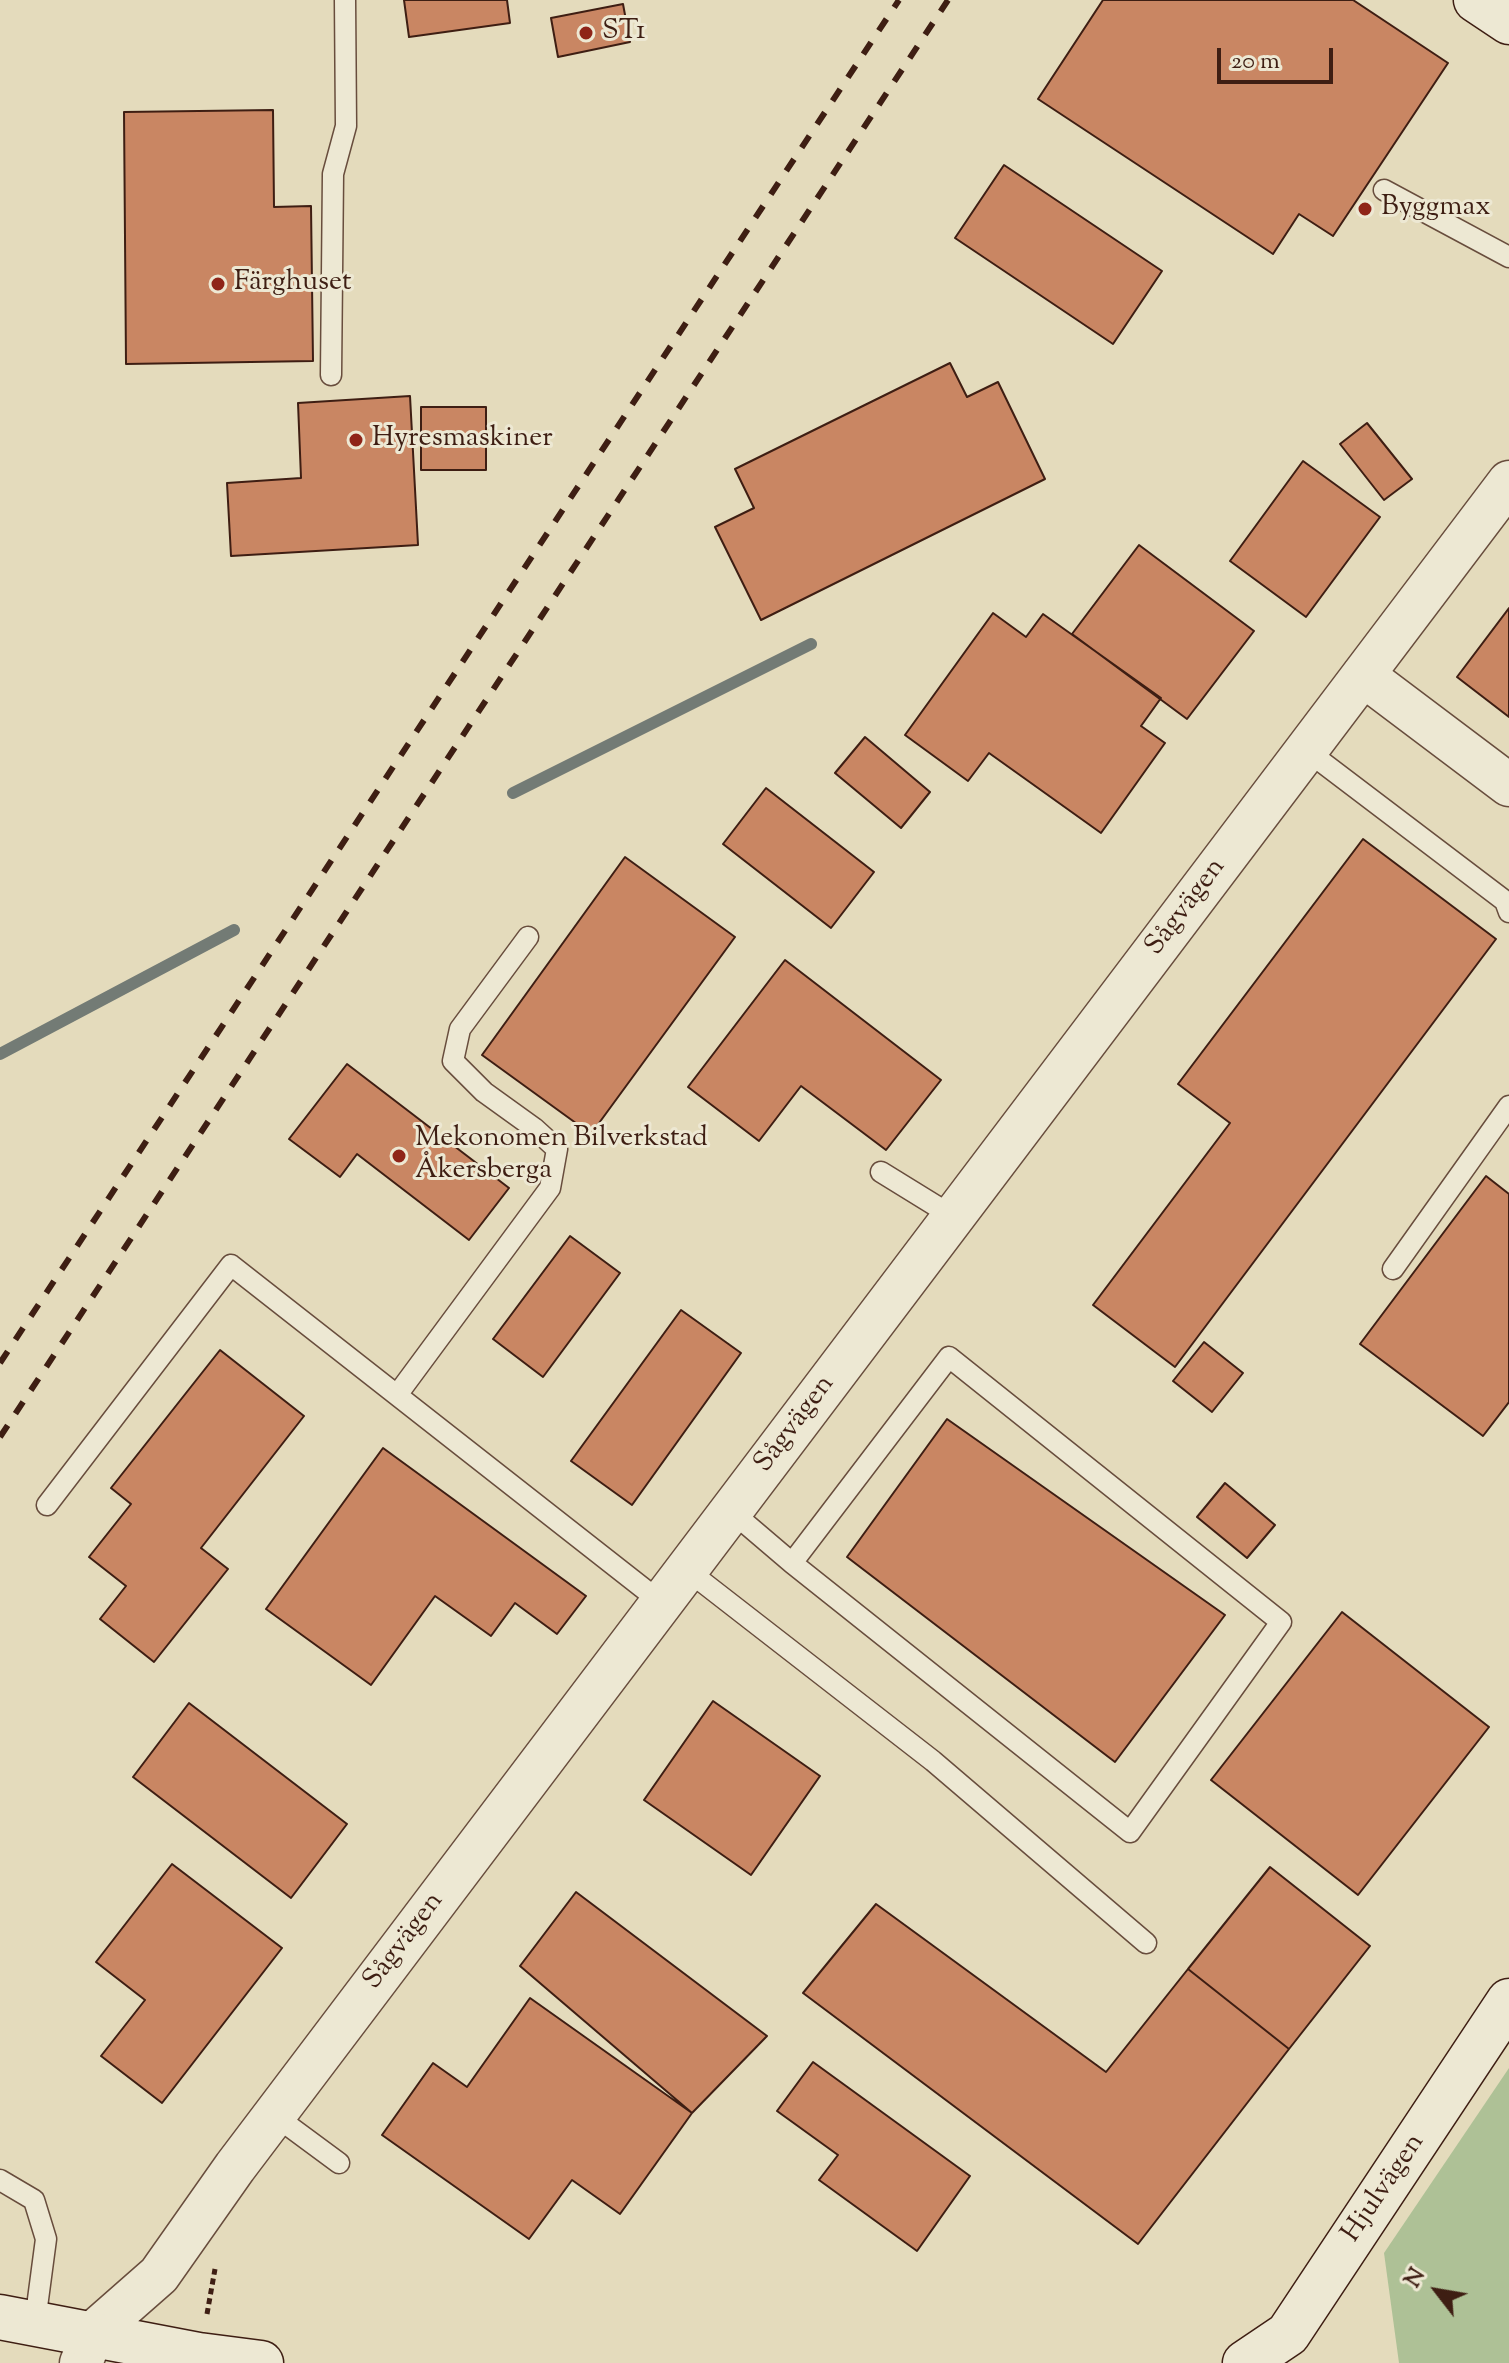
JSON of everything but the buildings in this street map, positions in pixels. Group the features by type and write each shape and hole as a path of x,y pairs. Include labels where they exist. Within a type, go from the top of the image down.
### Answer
{"street":[{"path":"1476,0 1509,22"},
{"name":"Sågvägen","path":"87,2348 159,2275 274,2115 1509,482"},
{"path":"1363,675 1509,785"},
{"name":"Hjulvägen","path":"1245,2363 1288,2334 1509,2001"},
{"path":"18,2319 87,2348 199,2355 261,2363"}],"lane":[{"path":"331,375 333,174 346,126 345,0"},
{"path":"1384,190 1509,257"},
{"path":"1306,750 1505,901 1509,912"},
{"path":"397,1395 550,1188 557,1149 484,1092 453,1061 460,1029 528,937"},
{"path":"1393,1269 1509,1106"},
{"path":"881,1172 954,1217"},
{"path":"47,1505 231,1265 662,1603"},
{"path":"731,1511 792,1563 1130,1832 1281,1622 949,1357 792,1563"},
{"path":"687,1570 933,1761 1146,1943"},
{"path":"274,2115 339,2163"},
{"path":"0,2180 34,2200 46,2239 18,2319"}],"green space":[{"path":"1509,2068 1509,2363 1399,2363 1384,2253"}],"waterway":[{"path":"513,793 811,644"},
{"path":"0,1054 234,930"}],"railway":[{"path":"0,1363 899,0"},
{"path":"0,1437 948,0"}],"place":[{"name":"ST1","path":"586,33"},
{"name":"Byggmax","path":"1365,209"},
{"name":"Färghuset","path":"218,284"},
{"name":"Hyresmaskiner","path":"356,440"},
{"name":"Mekonomen Bilverkstad Åkersberga","path":"399,1156"}]}
